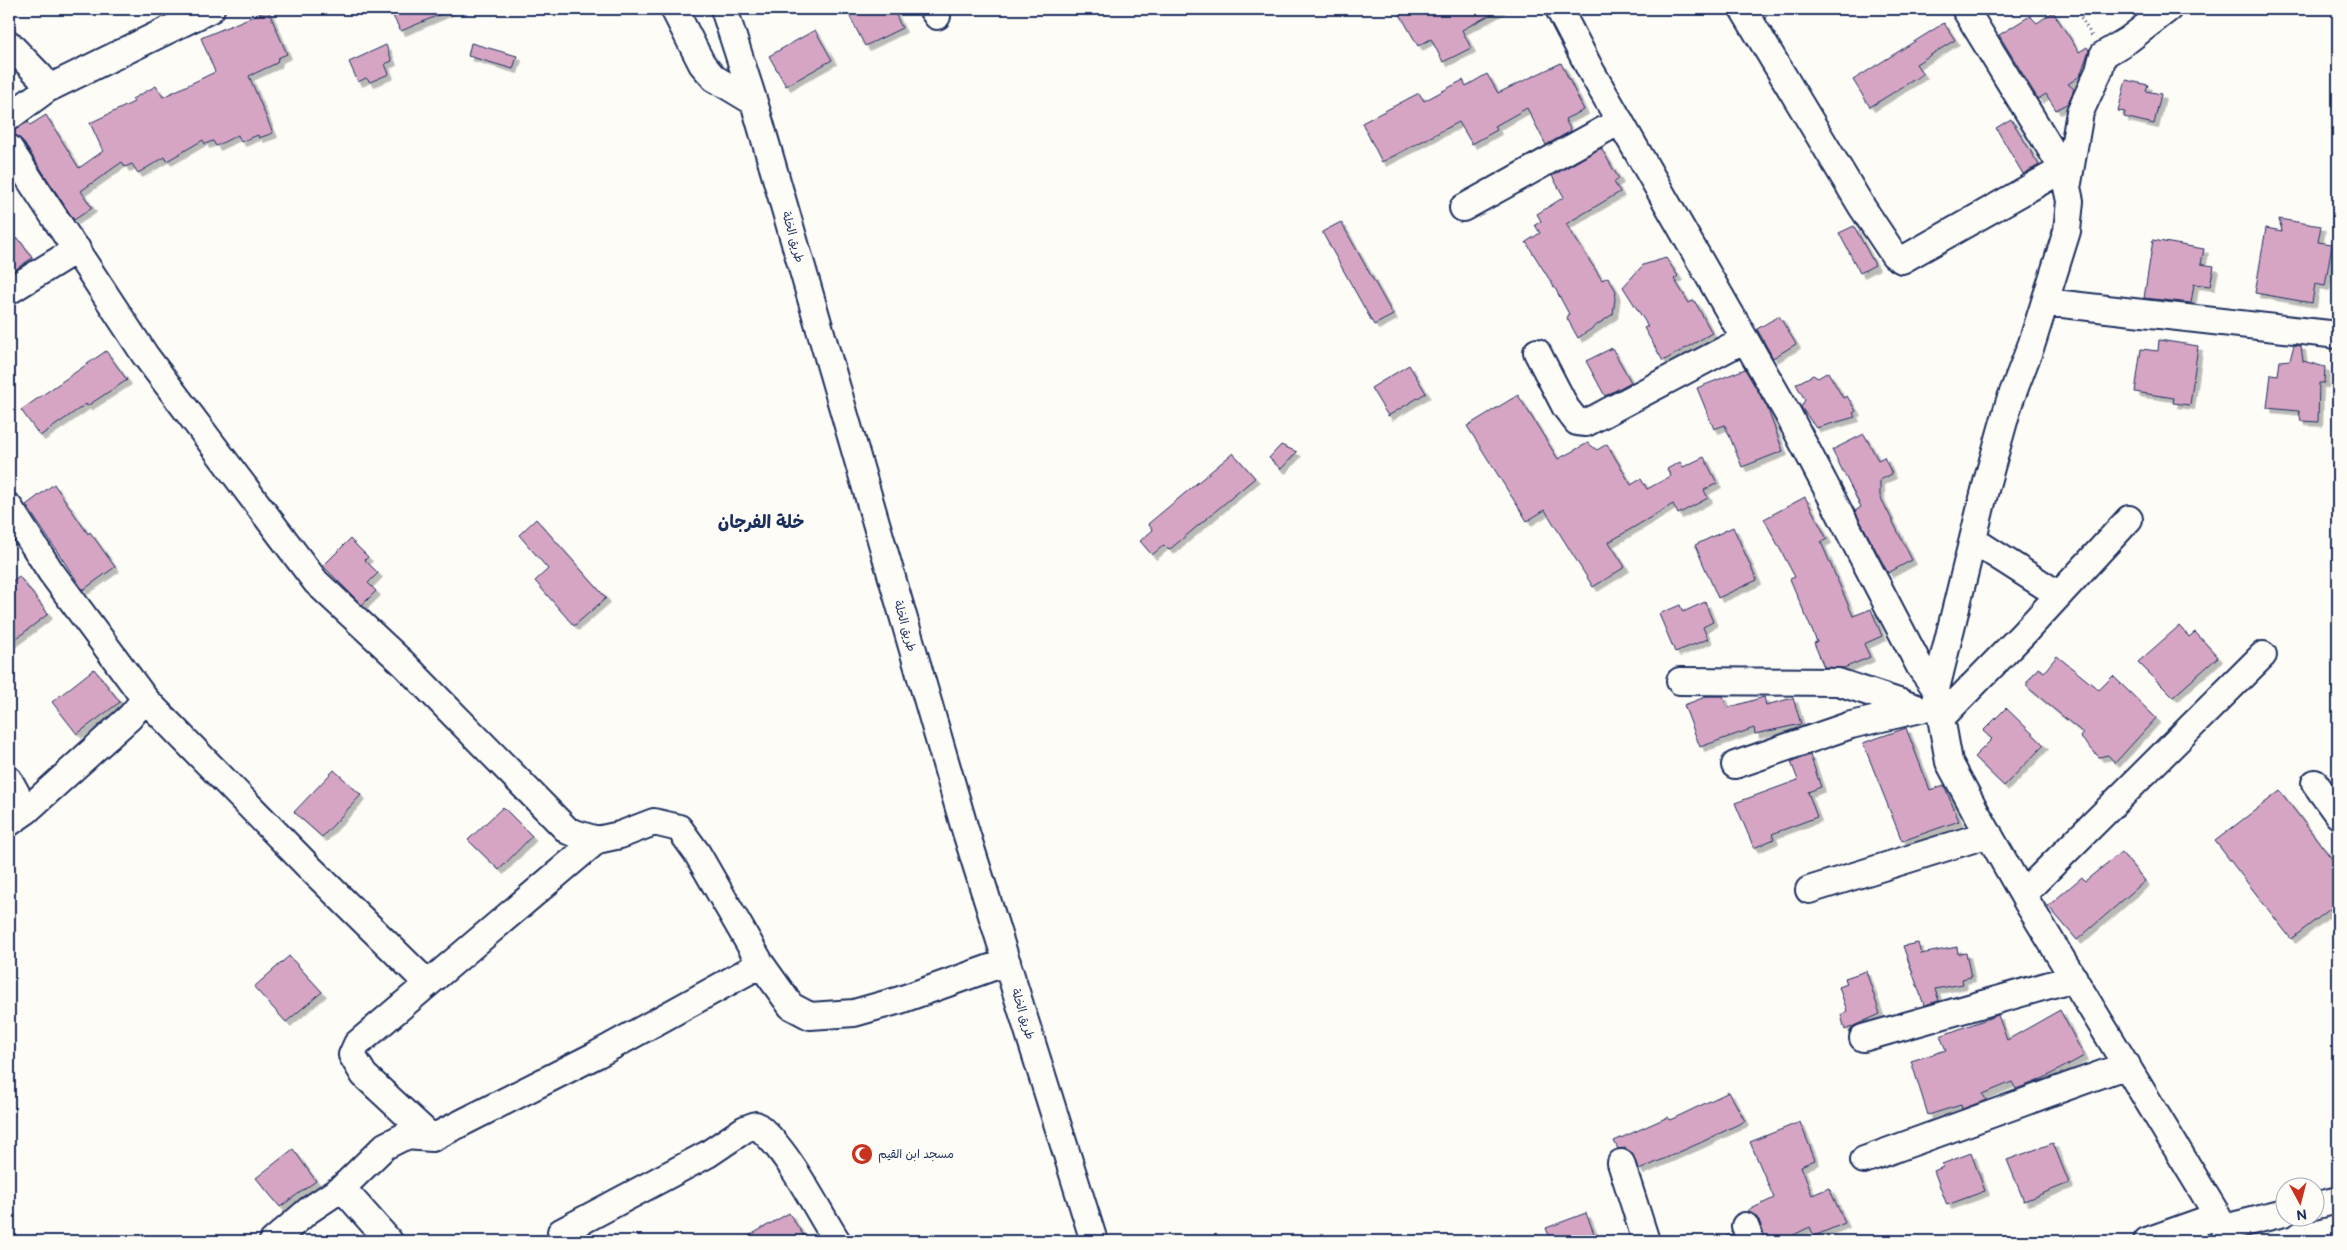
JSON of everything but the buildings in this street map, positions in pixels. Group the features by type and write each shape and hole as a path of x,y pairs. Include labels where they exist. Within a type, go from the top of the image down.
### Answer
{"street":[{"path":"9,117 47,89 211,9"},
{"path":"674,9 702,64 714,78 754,102"},
{"name":"طريق الخلة","path":"724,9 754,102 964,826 1094,1241"},
{"path":"1559,9 1620,121 1788,414 1920,667 1934,705 1949,762 2023,894 2224,1228"},
{"path":"1744,9 1862,208 1894,256 1902,260 2066,177"},
{"path":"1934,705 1972,540 2009,404 2032,343 2067,231 2070,201 2066,177 1965,9"},
{"path":"2066,177 2080,112 2099,71 2102,55 2128,40 2168,9"},
{"path":"9,44 40,76 47,89"},
{"path":"1463,208 1620,121"},
{"path":"9,148 145,355 316,582 404,664 568,831 597,840"},
{"path":"9,291 76,249"},
{"path":"2045,302 2338,336"},
{"path":"1537,352 1566,408 1577,422 1586,423 1745,339"},
{"path":"9,507 51,572 145,699 308,866 427,983"},
{"path":"1735,765 1851,725 1934,705 2059,595 2129,519"},
{"path":"1972,540 2059,595"},
{"path":"2023,894 2263,655"},
{"path":"1680,681 1838,682 1934,705"},
{"path":"9,780 17,817 130,717 145,699"},
{"path":"2315,783 2338,815"},
{"path":"432,1138 364,1075 352,1055 356,1044 597,840 620,835 654,822 679,828 697,853 761,964 791,1006 810,1016 854,1013 900,1000 1007,962"},
{"path":"1809,890 1989,834"},
{"path":"273,1241 309,1210 342,1188 385,1146 405,1136 432,1138 596,1055 761,964"},
{"path":"1863,1038 2074,978"},
{"path":"1864,1160 2127,1065"},
{"path":"561,1232 708,1154 745,1129 756,1125 763,1130 786,1160 838,1241"},
{"path":"1621,1162 1646,1241"},
{"path":"342,1188 389,1241"},
{"path":"2324,1204 2338,1200"},
{"path":"2147,1241 2224,1228 2274,1216"}],"path":[{"path":"2076,9 2102,55"}],"place":[{"name":"مسجد ابن القيم","path":"862,1154"}],"district":[{"name":"خلة الفرجان","path":"761,522"}]}
